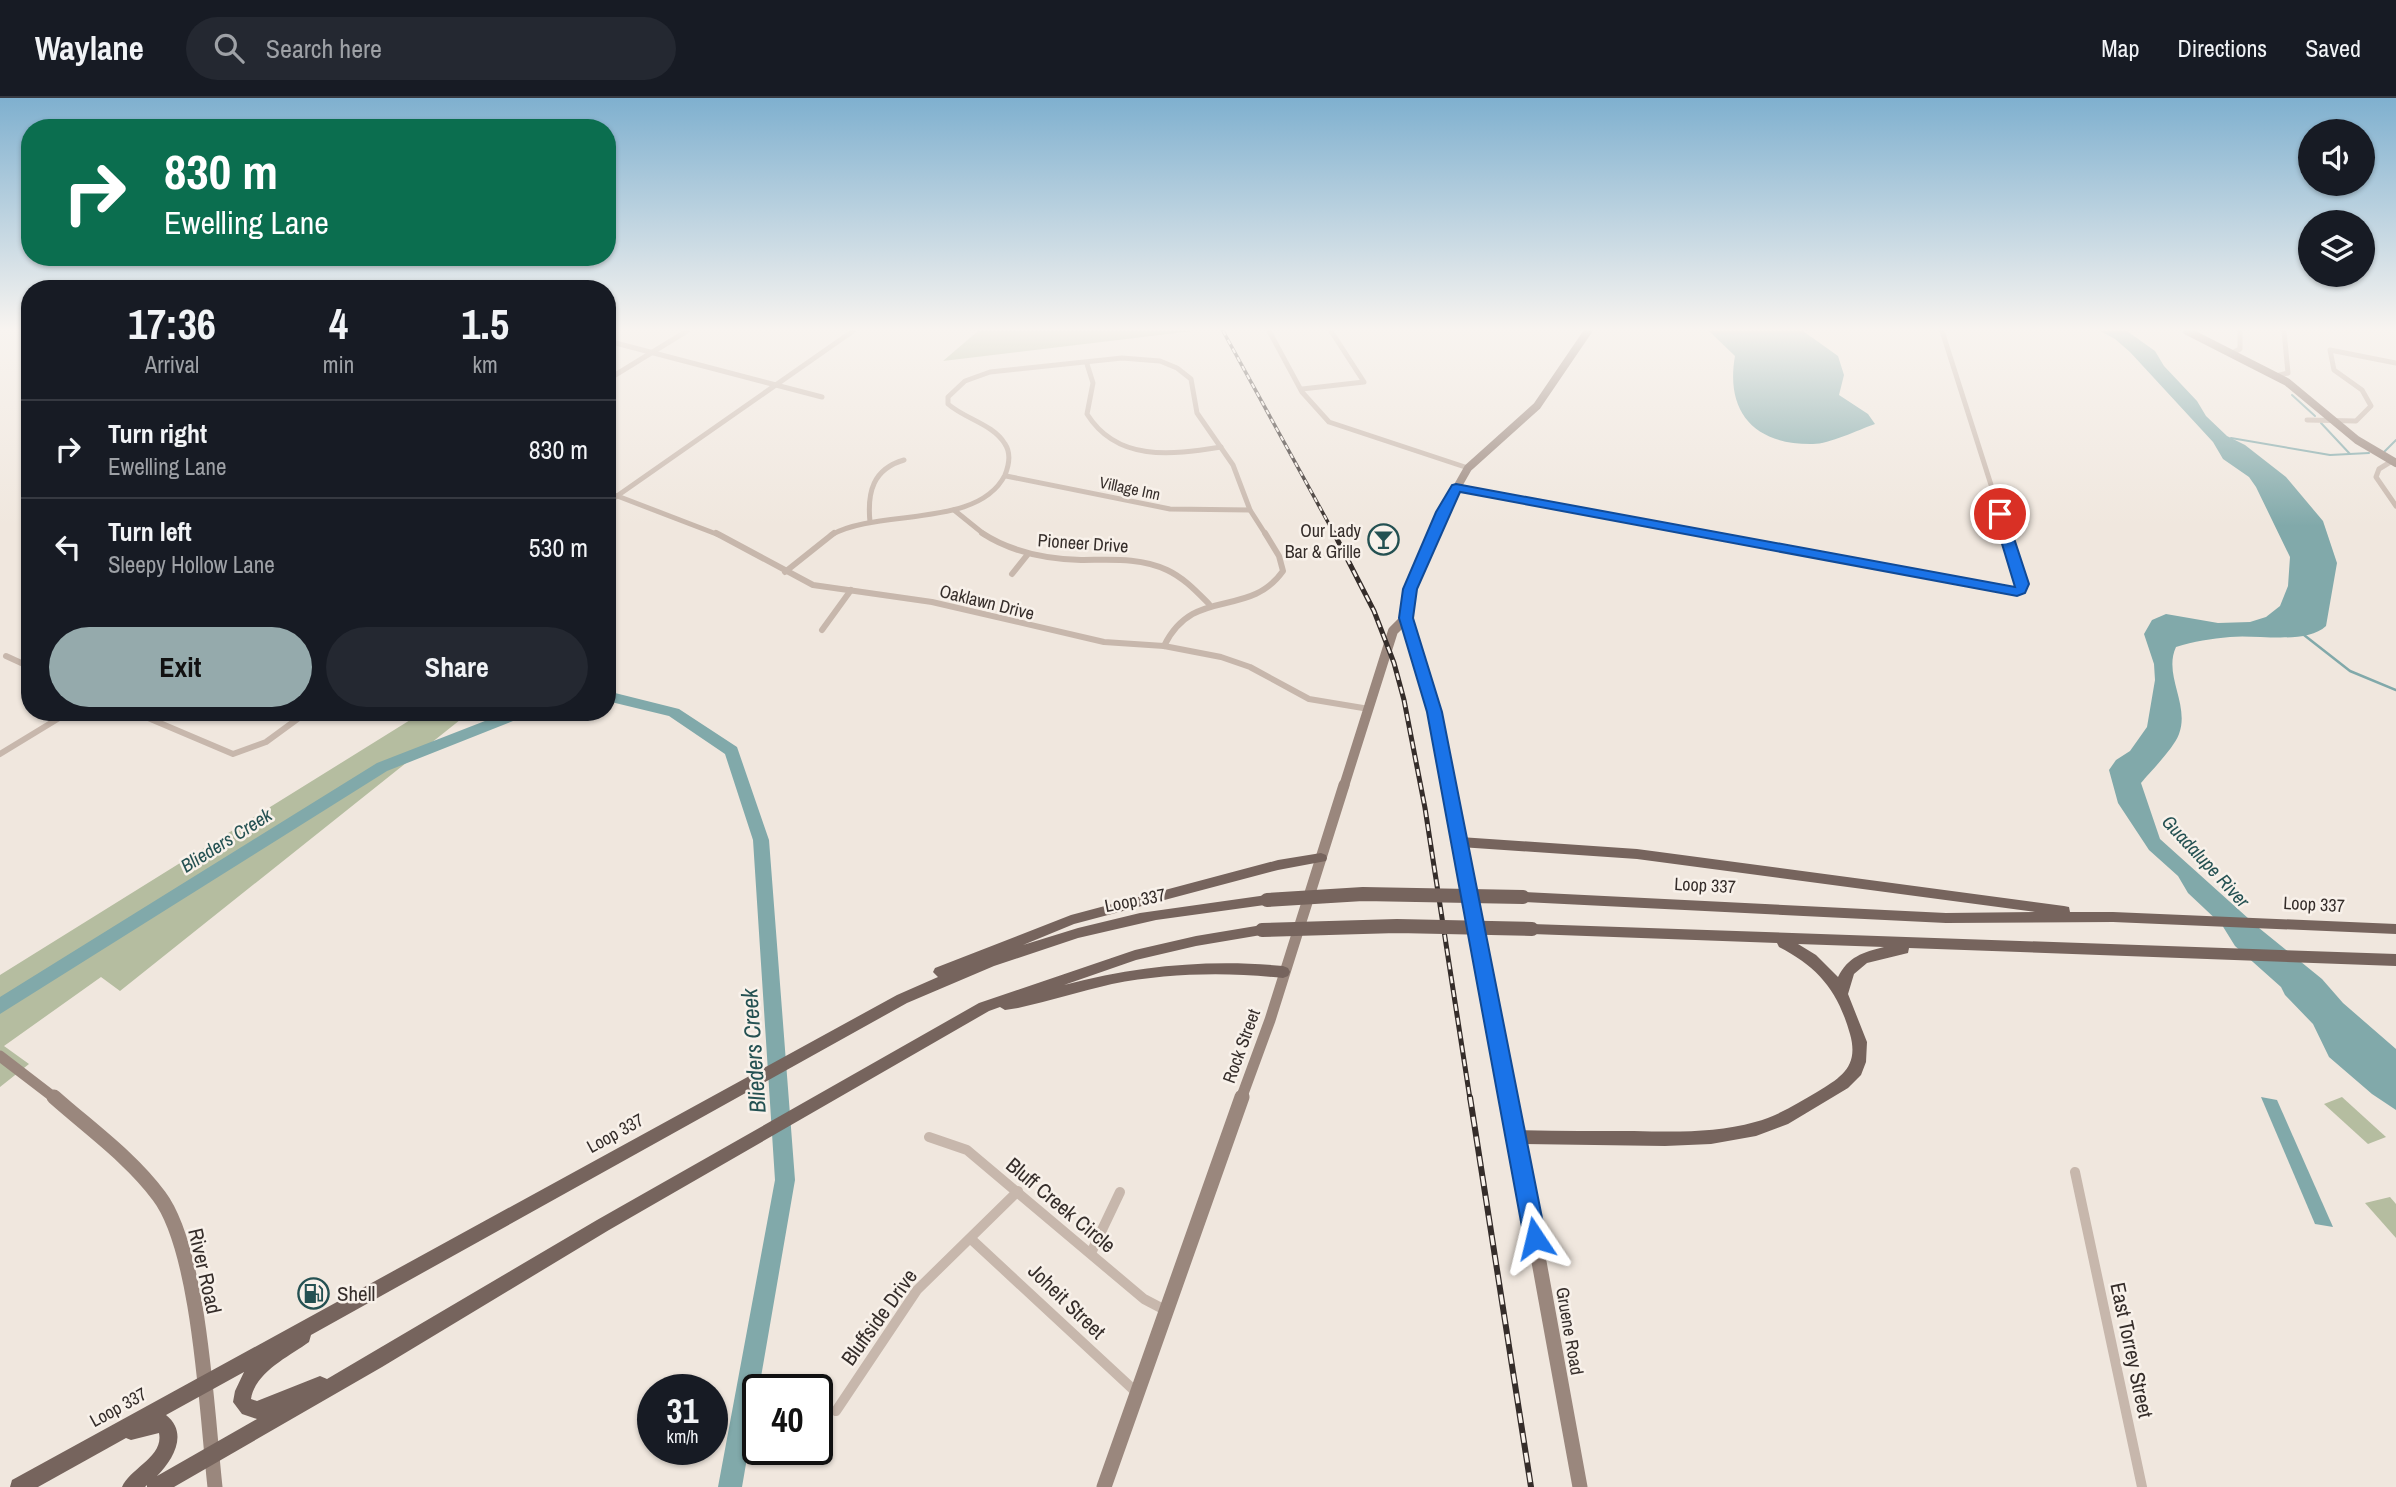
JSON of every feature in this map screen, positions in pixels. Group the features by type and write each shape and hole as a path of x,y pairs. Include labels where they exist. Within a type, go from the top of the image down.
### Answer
{"main road":[{"path":"1460,842 1637,854 2113,917"},
{"path":"834,1035 913,985 1011,942 1114,908 1278,865 1321,858"},
{"name":"Loop 337","path":"19,1487 902,999 1001,957 1141,918 1329,893 1395,892 1946,918 2113,917 2396,929"},
{"path":"156,1487 950,1025 984,1007 1135,955 1262,930 1331,926 1446,926 2392,960"},
{"path":"1517,1138 1694,1139 1757,1129 1787,1117 1844,1084 1857,1072 1858,1036 1842,991 1811,956 1778,939"},
{"path":"1842,991 1846,969 1856,962 1926,944"},
{"path":"984,1007 1033,1000 1114,978 1172,970 1230,967 1283,972"},
{"path":"340,1308 257,1370 245,1383 242,1402 247,1408 257,1410 376,1361"},
{"path":"101,1441 152,1423 163,1423 169,1429 170,1438 162,1456 131,1487"}],"street":[{"path":"616,497 761,396"},
{"path":"818,396 822,397"},
{"path":"785,572 834,533 870,522 954,510 988,494 1006,476 1009,458 1007,445 998,435 952,408 948,404 949,396"},
{"path":"1091,396 1087,414 1096,429 1129,447 1180,453 1221,447"},
{"path":"1164,646 1177,624 1209,604 1266,593 1277,583 1283,571 1279,556 1250,510 1236,471 1197,413 1195,396"},
{"path":"1306,396 1319,415 1329,422 1468,468"},
{"name":"Gruene Road","path":"1544,396 1537,406 1468,468 1456,487 1410,589 1406,618 1435,712 1517,1138 1580,1487"},
{"path":"1456,487 2017,592 2023,584 1963,396"},
{"path":"2306,396 2357,440 2394,462"},
{"path":"2307,420 2356,421 2371,406 2368,396"},
{"path":"870,522 868,504 874,481 881,468 904,460"},
{"path":"2394,462 2379,469 2376,477 2396,506"},
{"name":"Village Inn","path":"1006,476 1046,481 1171,509 1200,512 1250,510"},
{"name":"Oaklawn Drive","path":"616,494 708,529 813,585 932,602 1104,642 1164,646 1221,657 1241,664 1309,699 1368,709"},
{"path":"2386,495 2396,496"},
{"name":"Pioneer Drive","path":"954,510 972,528 992,541 1028,554 1064,558 1126,559 1154,564 1177,573 1196,587 1209,604"},
{"path":"1012,574 1028,554"},
{"path":"822,630 851,590"},
{"name":"Rock Street","path":"1104,1487 1270,1020 1393,631 1406,618"},
{"path":"6,656 21,663"},
{"path":"0,754 54,721"},
{"path":"154,721 221,751 240,752 265,742 294,721"},
{"name":"River Road","path":"0,1056 32,1077 138,1171 160,1198 184,1256 215,1487"},
{"name":"Bluff Creek Circle","path":"929,1137 967,1150 1144,1299 1165,1310"},
{"name":"East Torrey Street","path":"2076,1172 2142,1487"},
{"name":"Bluffside Drive","path":"836,1411 917,1290 1018,1191"},
{"path":"1091,1253 1120,1192"},
{"name":"Joheit Street","path":"971,1240 1136,1392"}],"green space":[{"path":"409,721 459,721 120,991 101,977 4,1046 29,1064 0,1087 0,975"},
{"path":"2342,1097 2386,1137 2368,1144 2324,1104"},
{"path":"2390,1197 2396,1204 2396,1238 2365,1203"}],"water":[{"path":"1736,396 1840,396 1868,414 1875,424 1820,443 1793,443 1760,432 1748,422"},
{"path":"2170,396 2192,396 2206,416 2227,436 2245,445 2286,477 2323,521 2337,563 2326,626 2317,632 2294,637 2241,636 2176,647 2173,668 2181,712 2179,734 2141,783 2160,839 2259,928 2322,979 2343,1003 2396,1049 2396,1110 2372,1094 2329,1057 2313,1024 2285,995 2281,987 2235,946 2222,925 2188,893 2178,876 2149,850 2118,803 2109,770 2116,760 2130,751 2147,727 2155,680 2154,664 2144,634 2152,620 2166,614 2218,623 2250,622 2266,617 2280,606 2288,586 2290,557 2256,487 2249,477 2223,459 2213,442"},
{"path":"2261,1097 2277,1100 2333,1227 2315,1224"}],"waterway":[{"path":"2293,396 2315,416"},
{"path":"2321,423 2350,454"},
{"path":"2231,438 2330,455 2350,454"},
{"path":"2384,452 2396,440"},
{"path":"2350,454 2369,453"},
{"path":"2304,635 2350,671 2396,690"},
{"name":"Blieders Creek","path":"616,698 674,712 732,751 761,840 785,1180 730,1487"},
{"name":"Blieders Creek","path":"0,1006 382,767 500,721"}],"railway":[{"path":"1259,396 1335,535"},
{"path":"1334,533 1374,611 1394,663 1404,700 1425,808 1470,1099"},
{"path":"1470,1097 1531,1487"}],"place":[{"name":"Our Lady Bar & Grille","path":"1384,540"},
{"name":"Shell","path":"314,1293"}],"route":[{"path":"1535,1238 1435,712 1406,618 1410,589 1456,487 2017,592 2023,584 2000,514"}],"water label":[{"name":"Guadalupe River","path":"2206,861"}]}
